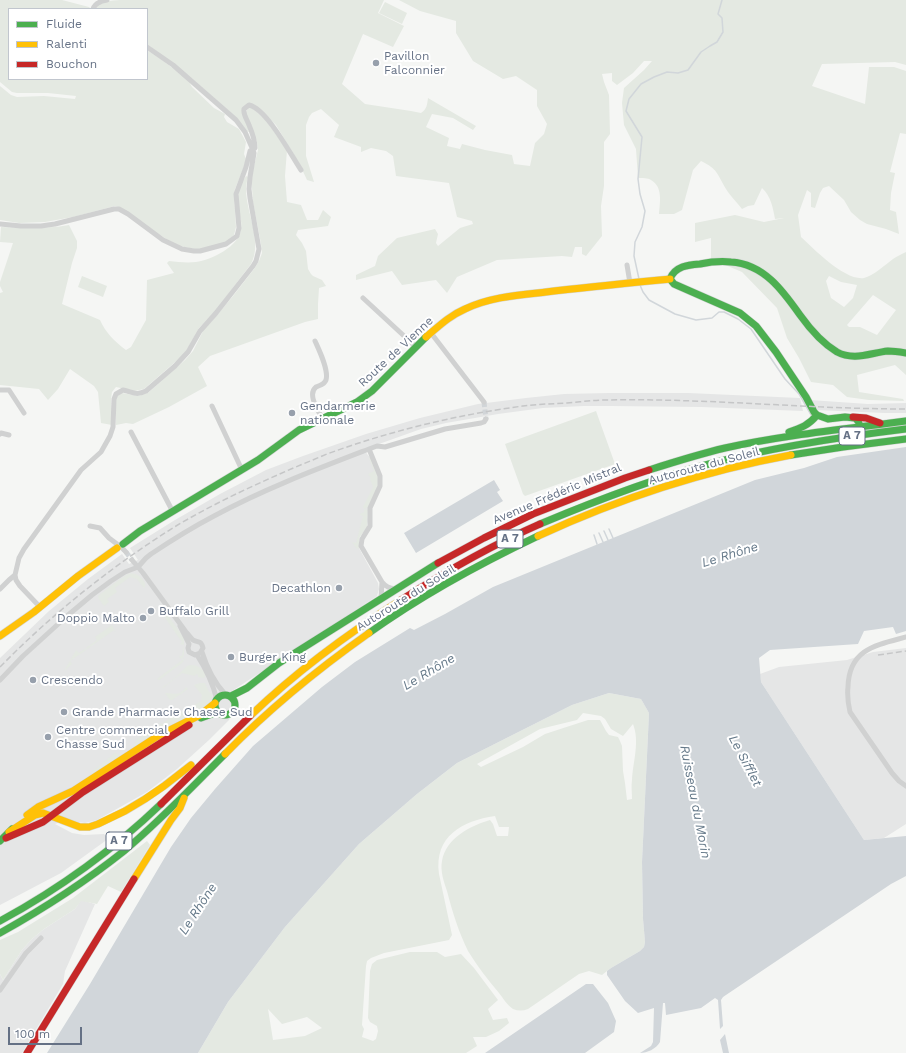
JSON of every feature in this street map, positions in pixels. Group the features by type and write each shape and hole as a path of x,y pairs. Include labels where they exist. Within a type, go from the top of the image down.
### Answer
{"main road":[{"path":"882,424 866,418 845,417 828,419 815,414 806,397 776,352 756,326 740,313 674,284 670,279 671,273 687,265 725,261 746,264 756,268 770,277 787,296 802,319 816,336 828,346 854,357 893,350 906,353"},
{"name":"Route de Vienne","path":"0,636 78,576 121,547 140,531 258,460 299,430 357,402 372,391 431,332 451,316 484,302 515,296 670,279"},
{"path":"772,438 807,426 811,423 815,414"},
{"path":"851,417 856,419 860,426"},
{"path":"772,438 906,421"},
{"name":"Autoroute du Soleil","path":"0,921 57,887 106,852 154,811 258,709 317,659 403,599 459,565 518,535 570,512 631,488 679,472 766,450 906,429"},
{"name":"Avenue Frédéric Mistral","path":"228,695 247,688 280,663 396,589 465,548 533,514 625,478 673,462 725,448 772,438"},
{"name":"Autoroute du Soleil","path":"0,933 48,905 86,879 138,839 230,749 303,683 391,618 463,574 515,547 573,521 662,488 740,466 801,454 906,439"},
{"name":"Avenue Frédéric Mistral","path":"236,704 247,688"},
{"path":"228,695 234,699 236,704 235,709 232,712 227,715 220,713 212,714 192,723 83,792 43,822 0,841 35,809 72,791 172,729 196,718 209,710 219,697 228,695"},
{"path":"216,701 216,708 220,713"},
{"path":"9,832 35,815 43,813 54,814 73,825 85,828 91,827 151,796 192,764 215,750"},
{"path":"27,1053 153,848 180,808 186,793"},
{"path":"35,815 39,816 43,822"}],"street":[{"path":"94,8 96,4 107,0"},
{"path":"37,609 16,580 15,575 19,558 24,548 81,470 101,452 113,427 114,399 116,394 123,390 134,394 141,394 175,366 188,352 200,331 253,266 259,249 249,189 254,153 245,132 236,120 173,65 148,48"},
{"path":"0,224 46,226 116,209 128,214 163,240 176,247 194,251 208,250 226,244 237,236 239,228 236,194 250,151 256,148 244,114 246,106 249,105 255,107 269,121 301,170"},
{"path":"628,265 636,282"},
{"path":"363,298 416,347"},
{"path":"431,332 484,402"},
{"path":"315,341 326,371 326,379 323,384 315,388 312,392 312,398 322,418"},
{"path":"0,390 9,390 24,413"},
{"path":"212,406 242,470"},
{"path":"0,680 35,645 92,595 125,572 138,567 151,554 214,516 280,485 377,446 385,447 446,430 482,423 486,419"},
{"path":"131,432 173,512"},
{"path":"0,434 9,435"},
{"path":"369,449 380,476 380,486 370,508 370,526 361,543 363,550 382,582 386,587 396,589"},
{"path":"90,526 100,528 109,538 121,547"},
{"path":"132,560 192,642"},
{"path":"0,589 15,575"},
{"path":"381,599 382,582"},
{"path":"906,637 880,644 868,649 858,656 851,668 848,680 848,697 850,712 892,773 899,782 906,786"},
{"path":"199,654 193,655 190,652 188,648 192,642 198,641 201,643 203,646 199,654 205,668 212,680 228,695"},
{"path":"212,680 216,701"},
{"path":"0,990 26,953 41,938"}],"shaded area":[{"path":"0,0 62,0 89,7 90,8 8,8 8,80 148,80 148,51 161,59 188,80 192,87 214,108 225,114 224,117 227,122 239,129 246,142 244,154 246,159 234,195 236,227 234,235 226,242 199,250 175,245 115,206 73,217 45,222 19,223 0,220 0,86 11,95 17,97 44,96 75,99 76,96 48,93 17,93 12,92 0,82"},
{"path":"384,0 378,13 404,26 393,47 363,34 342,84 365,104 421,113 426,108 428,98 476,126 473,130 453,118 432,114 426,127 449,138 447,146 460,149 462,144 512,155 514,164 530,166 535,143 544,134 547,124 537,106 537,90 516,76 503,79 473,61 456,33 456,21 420,11 399,0 906,0 906,65 895,62 822,64 812,86 865,104 869,67 894,67 906,71 906,134 900,133 890,172 895,173 891,193 890,210 896,212 899,234 867,224 860,220 851,212 844,200 829,186 823,188 815,208 811,207 811,193 807,190 798,215 801,237 839,270 856,278 864,278 871,275 906,252 906,375 895,365 857,375 859,392 903,399 904,401 869,400 847,397 833,385 811,382 787,338 777,308 742,272 711,259 711,238 695,242 695,223 735,215 764,222 784,218 775,219 770,198 762,188 754,205 742,209 728,192 714,169 701,161 693,170 682,210 674,214 659,214 660,195 655,183 650,179 638,178 636,149 624,125 622,103 624,88 652,61 644,61 633,73 617,85 612,81 612,73 602,74 609,95 610,134 604,142 604,186 601,206 602,236 586,256 582,254 582,247 575,247 572,257 562,256 497,260 457,277 447,293 436,280 402,285 392,271 356,280 356,275 375,266 378,256 397,238 435,229 438,234 436,243 438,246 460,228 473,224 472,221 457,217 449,183 396,176 393,156 386,151 371,148 361,152 361,147 334,137 339,125 321,109 312,113 306,125 306,156 314,182 307,180 299,163 276,125 257,107 244,106 248,132 237,118 189,76 148,45 148,8 97,8 103,2","holes":["829,276 841,282 857,285 853,298 844,307 831,298 826,281","873,295 896,310 877,335 860,327 849,327 847,325"]},
{"path":"385,2 407,13 402,24 379,13"},
{"path":"249,108 252,108 265,119 287,150 285,176 287,202 301,205 307,220 318,220 323,210 331,217 328,226 298,230 296,235 306,251 308,269 313,276 322,280 326,286 319,288 318,319 305,322 210,356 198,367 207,386 169,407 133,424 126,423 116,425 116,396 121,393 138,396 149,392 185,360 193,351 204,329 233,296 259,261 262,253 252,188 252,174 258,150 257,142 246,113"},
{"path":"246,176 248,177 246,188 247,198 255,237 254,255 251,264 216,310 199,328 181,357 144,389 134,391 116,387 112,392 111,399 112,425 101,423 98,392 94,386 70,369 58,389 48,400 39,389 0,385 0,293 3,292 0,282 13,243 0,242 1,227 43,228 69,225 77,241 77,248 62,304 100,320 111,336 126,350 131,347 146,320 147,280 174,273 167,263 169,261 202,261 224,251 236,241 241,226 238,194 241,184"},
{"path":"82,276 107,286 103,297 78,287"},
{"path":"688,393 800,398 803,411 701,407 584,406 543,408 446,423 421,429 365,449 379,479 375,494 367,510 368,520 366,530 360,536 359,548 378,583 379,589 377,596 232,691 229,720 177,769 147,792 97,820 85,823 69,819 55,824 72,833 84,835 104,834 108,839 61,873 0,905 0,658 49,611 88,579 122,554 129,564 138,560 130,548 220,494 266,470 366,434 420,418 478,404 564,394"},
{"path":"810,400 868,404 906,403 906,413 815,410"},
{"path":"596,411 615,464 525,496 505,444"},
{"path":"369,458 371,458 379,479 379,483 369,507 364,509 363,506 373,487 371,478 368,474 374,471"},
{"path":"368,509 367,527 359,538 359,548 357,549 352,542 356,543 363,516 360,514 364,512 364,510"},
{"path":"128,574 134,574 142,579 145,583 145,587 144,588 137,579 130,577 115,588 117,592 107,599 109,602 104,606 98,596"},
{"path":"165,611 184,638 184,645 180,644 182,642 163,615 162,616 161,614"},
{"path":"112,625 116,633 114,630 87,649 86,648 97,640 95,637"},
{"path":"184,645 184,654 181,659 179,656 182,656"},
{"path":"906,648 906,824 884,838 864,840 761,682 760,674 779,667 847,660 873,652"},
{"path":"85,649 86,650 70,661 72,664 64,671 76,650 79,653"},
{"path":"185,658 182,663 159,680 157,679"},
{"path":"187,666 198,666 206,675 204,678 198,677 196,674 195,676 182,673 162,688"},
{"path":"205,683 209,692 212,694 212,701 208,707 94,775 90,773 115,753 121,756 133,748 136,740 152,729 154,730 160,726 159,724 162,724 178,712 183,712 201,701 202,695 194,685"},
{"path":"186,687 188,689 172,700 170,700 165,693 179,693"},
{"path":"609,693 641,699 649,713 642,862 645,942 644,947 640,951 602,975 589,971 579,974 528,1009 513,1009 483,973 468,951 456,922 442,873 442,861 448,846 460,834 467,830 490,820 497,836 508,836 509,827 499,827 495,816 483,818 461,827 453,833 446,840 441,850 439,874 452,935 449,940 384,953 367,961 362,1025 364,1029 362,1037 373,1041 376,1039 378,1031 377,1026 370,1022 368,1018 370,971 372,964 377,960 410,952 437,952 445,957 461,954 474,968 498,1000 488,1009 493,1020 507,1018 509,1023 499,1031 486,1037 473,1037 477,1046 466,1053 198,1053 228,1002 285,927 359,844 417,794 457,763 572,705","holes":["583,713 601,716 605,719 611,729 623,736 633,724 636,745 632,782 632,799 627,800 623,771 622,746 620,741 618,737 609,735 600,720 588,720 545,734 523,747 481,767 477,764 540,729 577,720","268,1009 282,1024 307,1017 322,1028 305,1036 273,1040"]},
{"path":"147,841 150,845 121,892 108,886 97,904 81,901 75,909 44,929 32,939 22,950 3,980 0,974 0,940 18,932 73,898"},
{"path":"81,900 95,904 65,971 63,984 22,1053 0,1053 0,974 3,980 22,950 32,939 44,929 75,909"}],"water":[{"path":"906,447 906,631 896,634 893,627 864,631 858,644 770,650 759,658 761,682 864,840 906,836 906,876 891,884 723,997 721,1000 723,1026 720,1029 718,1000 715,998 701,1008 666,1015 665,1003 663,1003 660,1042 651,1050 640,1053 651,1046 653,1042 654,1008 638,1013 625,1001 607,975 607,971 611,968 640,951 644,947 645,942 642,862 649,713 641,699 609,693 572,705 457,763 417,794 359,844 285,927 228,1002 198,1053 47,1053 90,984 171,847 191,818 253,746 322,687 355,662 410,628 414,630 493,587 755,480 804,468 837,457"},
{"path":"494,480 500,490 497,492 503,501 416,553 404,533"},
{"path":"586,984 593,984 608,1003 616,1021 614,1032 585,1053 485,1053"},
{"path":"725,1034 729,1053 723,1053 720,1040"}],"waterway":[{"path":"639,279 634,256 635,242 642,227 645,211 640,194 638,179 642,137 626,111 629,99 641,84 654,77 667,72 678,73 688,70 701,52 717,42 723,32 722,18 718,14 722,0"},
{"path":"640,285 649,300 675,314 696,320 712,318 719,312 724,312 738,319 751,329 785,379 799,394 811,415"},
{"path":"609,529 613,538"},
{"path":"604,531 608,540"},
{"path":"599,533 603,542"},
{"path":"594,535 597,544"}],"tunnel":[{"path":"484,402 486,419"},
{"path":"126,552 132,560"}],"railway":[{"path":"0,667 20,647 84,591 129,557 176,526 204,510 291,469 327,454 399,431 448,419 498,410 534,405 601,400 681,401 868,409 906,409"},
{"path":"878,655 906,651"}],"traffic: fast":[{"path":"670,279 675,271 682,267 719,262 743,264 763,273 772,280 821,340 837,352 850,356 862,356 888,351 906,353"},
{"path":"670,279 674,284 740,313 756,326 776,352 817,415 828,419 845,417 855,418 860,426"},
{"path":"123,544 140,531 258,460 299,430 357,402 372,391 426,337"},
{"path":"789,432 804,426 817,415"},
{"path":"649,470 706,453 748,443 906,421"},
{"path":"540,524 623,491 666,476 709,464 758,452 807,443 906,429"},
{"path":"791,455 906,439"},
{"path":"369,633 409,606 451,581 538,536"},
{"path":"231,696 247,688 279,663 438,563"},
{"path":"225,695 232,698 235,705 232,712 225,715 218,712 215,705 218,698 225,695"},
{"path":"201,718 212,714 221,713"},
{"path":"0,933 64,895 124,851 163,816 225,754"},
{"path":"0,921 43,896 85,868 105,853 161,804"},
{"path":"0,841 12,829"}],"traffic: slow":[{"path":"426,337 459,312 494,299 525,294 670,279"},
{"path":"538,536 630,498 726,469 791,455"},
{"path":"0,636 34,612 78,576 117,548"},
{"path":"250,716 285,684 322,654 401,600"},
{"path":"225,754 294,690 369,633"},
{"path":"27,815 38,807 73,791 158,736 200,715 215,703"},
{"path":"9,832 35,815 43,813 80,827 89,827 98,824 125,811 145,799 191,765"},
{"path":"134,879 180,808 184,798"}],"traffic: jam":[{"path":"853,417 866,418 880,423"},
{"path":"438,563 533,514 649,470"},
{"path":"401,600 469,559 540,524"},
{"path":"161,804 250,716"},
{"path":"6,838 43,822 83,792 189,725"},
{"path":"27,1053 134,879"}],"place":[{"name":"Pavillon Falconnier","path":"376,63"},
{"name":"Gendarmerie nationale","path":"292,413"},
{"name":"Decathlon","path":"339,588"},
{"name":"Buffalo Grill","path":"151,611"},
{"name":"Doppio Malto","path":"143,618"},
{"name":"Burger King","path":"231,657"},
{"name":"Crescendo","path":"33,680"},
{"name":"Grande Pharmacie Chasse Sud","path":"64,712"},
{"name":"Centre commercial Chasse Sud","path":"48,737"}],"water label":[{"name":"Le Rhône","path":"730,555"},
{"name":"Le Rhône","path":"429,672"},
{"name":"Le Sifflet","path":"745,761"},
{"name":"Ruisseau du Morin","path":"695,802"},
{"name":"Le Rhône","path":"198,909"}]}
